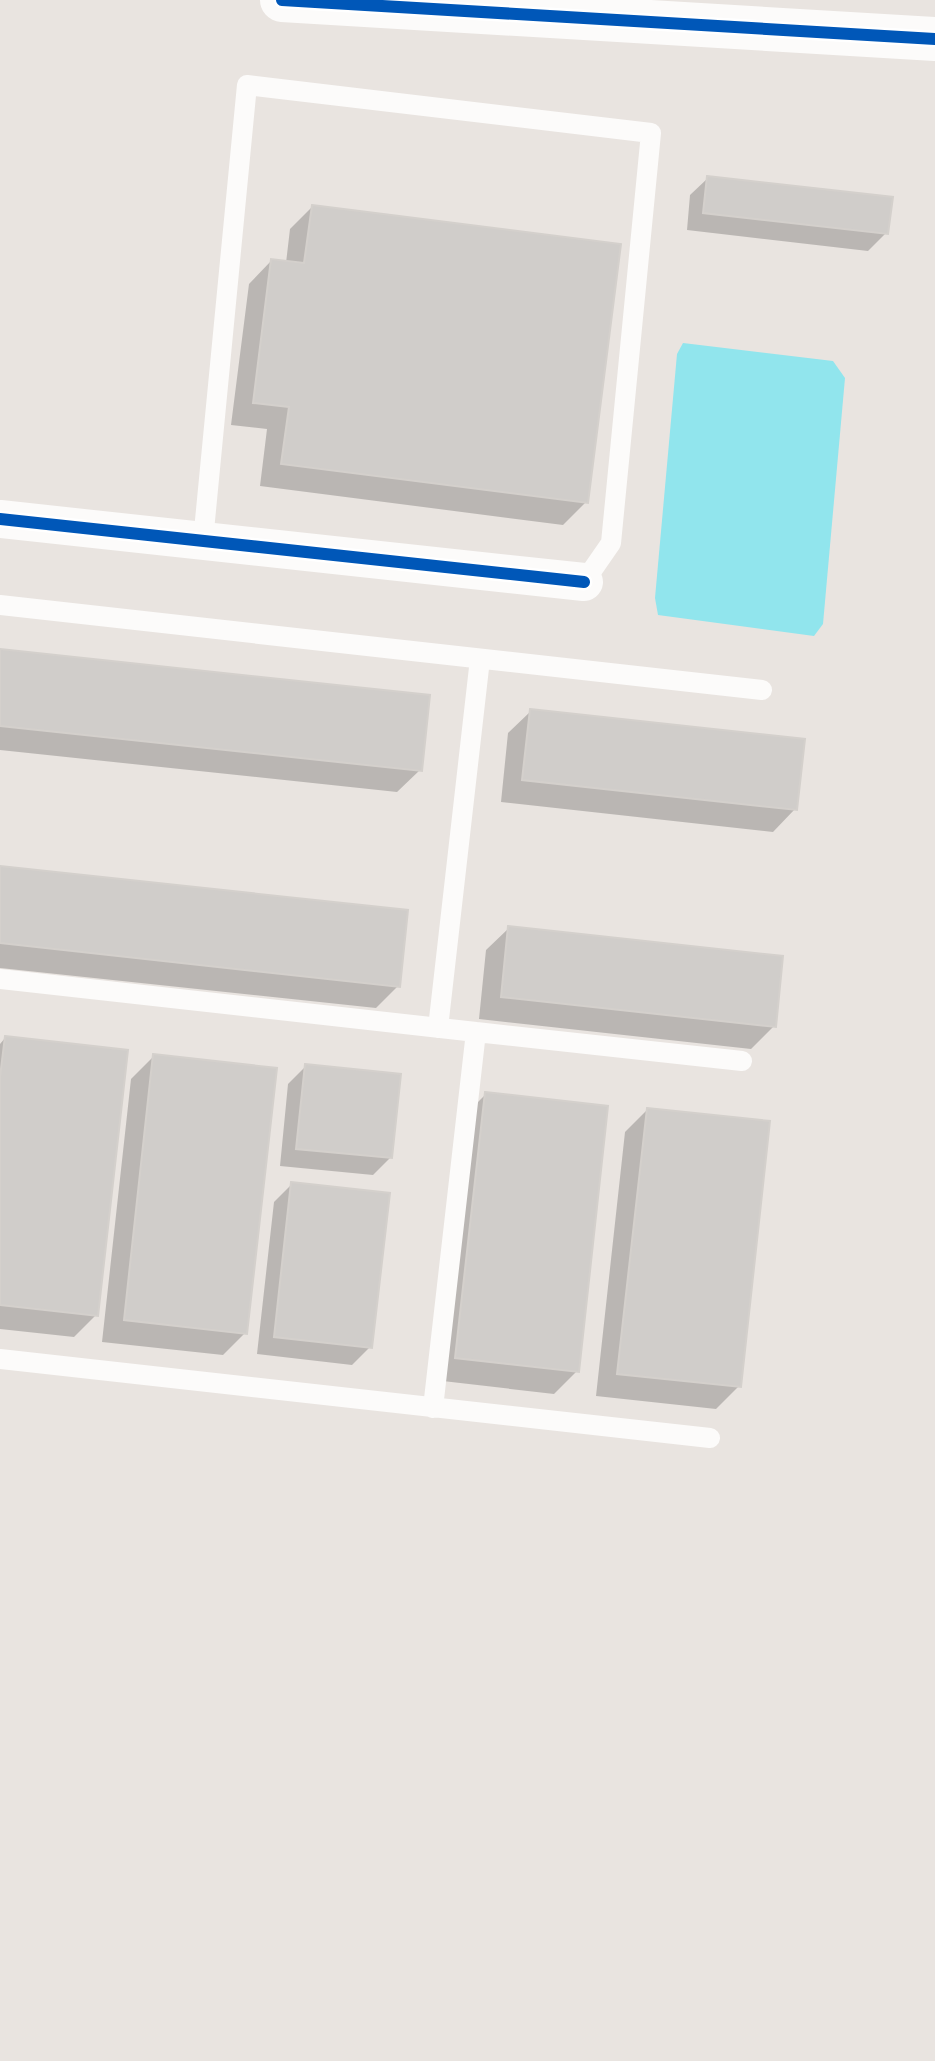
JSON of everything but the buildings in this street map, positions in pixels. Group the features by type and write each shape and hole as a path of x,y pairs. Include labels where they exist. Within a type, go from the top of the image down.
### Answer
{"street":[{"path":"282,0 935,39"},
{"path":"0,519 584,582"}],"lane":[{"path":"203,541 247,85 651,133 611,543 584,582"},
{"path":"0,605 762,690"},
{"path":"438,1028 480,659"},
{"path":"0,979 742,1061"},
{"path":"433,1408 476,1032"},
{"path":"0,1359 710,1438"}],"water":[{"path":"683,343 833,361 845,378 823,624 814,636 658,615 655,598 677,354"}],"cycle path":[{"path":"282,0 935,39"},
{"path":"0,519 584,582"}]}
